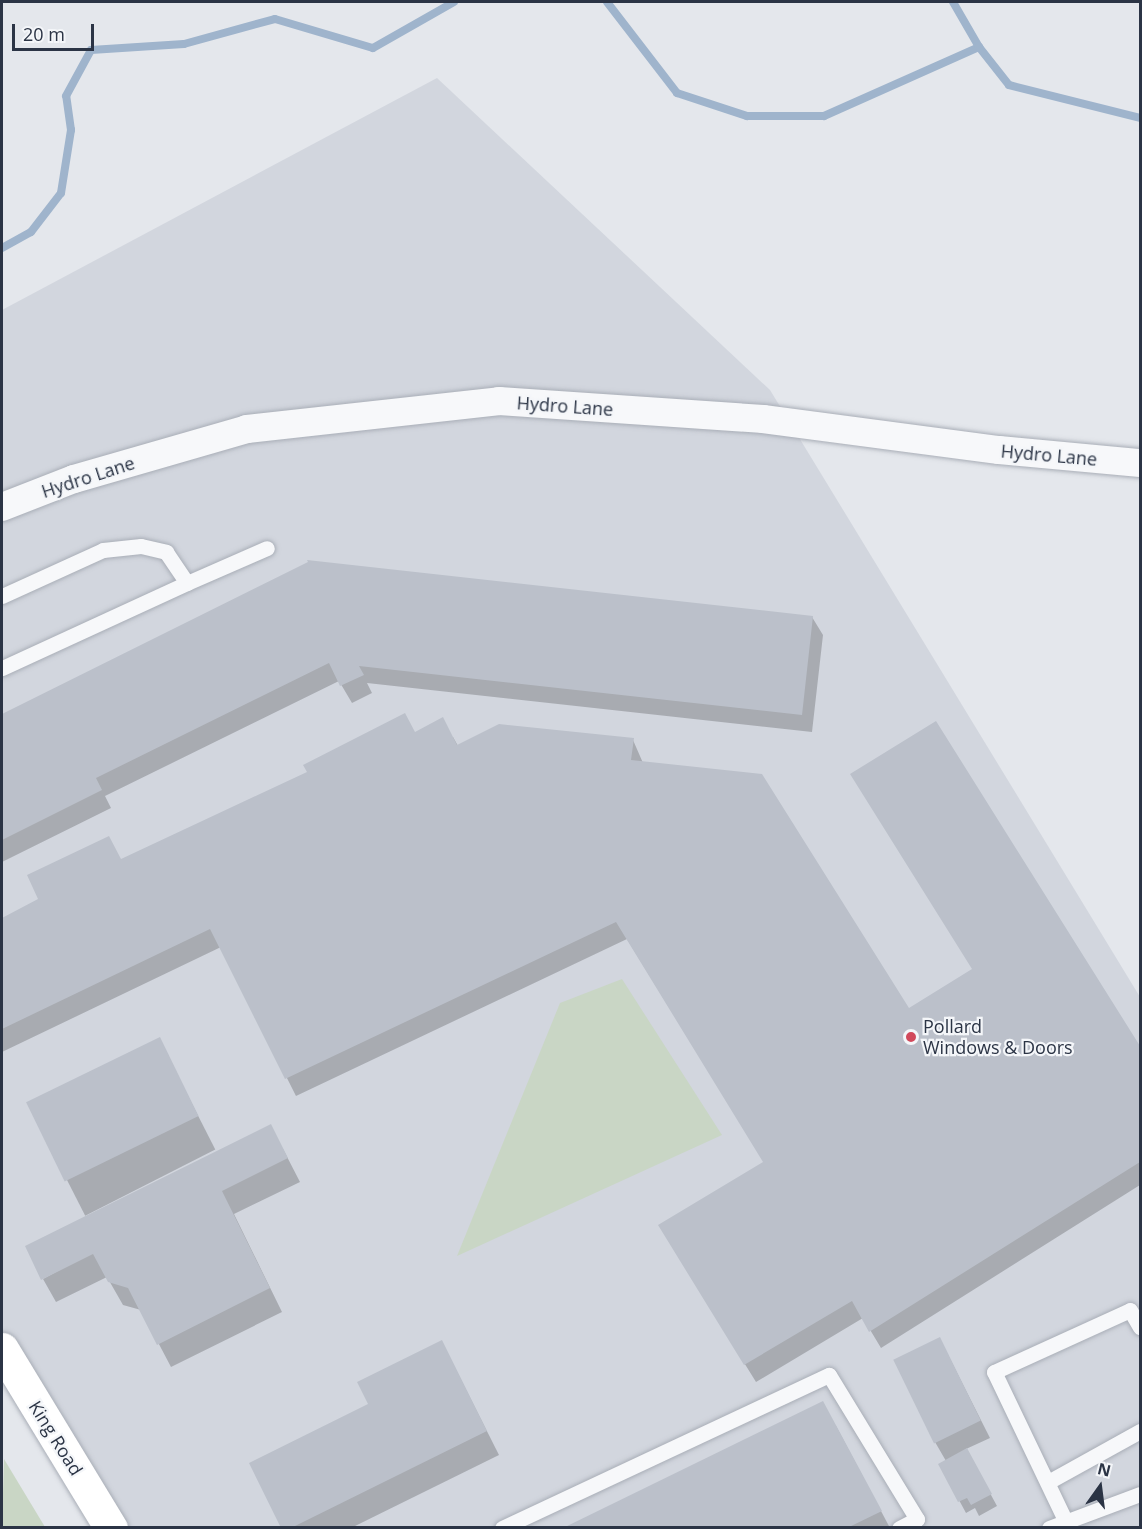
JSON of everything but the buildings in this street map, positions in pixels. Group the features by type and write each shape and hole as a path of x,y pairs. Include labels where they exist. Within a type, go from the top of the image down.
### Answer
{"street":[{"name":"Hydro Lane","path":"2,507 74,479 247,429 499,401 763,419 999,450 1140,463"},
{"name":"King Road","path":"2,1349 111,1527"}],"lane":[{"path":"2,596 103,550 141,546 166,552 187,583"},
{"path":"2,668 267,548"},
{"path":"1065,1520 994,1372 1130,1310 1140,1327"},
{"path":"502,1527 828,1375 917,1519 899,1527"},
{"path":"1047,1482 1140,1431"},
{"path":"1049,1527 1140,1494"}],"shaded area":[{"path":"437,78 770,390 1140,997 1140,1527 120,1527 2,1333 2,310"}],"green space":[{"path":"622,979 722,1135 457,1256 560,1003"},
{"path":"4,1459 45,1527 2,1527"}],"waterway":[{"path":"2,248 31,232 61,193 71,130 66,96 91,50 184,44 275,19 373,48 454,2"},
{"path":"607,2 677,93 747,116 824,116 979,47"},
{"path":"953,2 979,47 1009,85 1140,118"}],"place":[{"name":"Pollard Windows & Doors","path":"911,1037"}]}
